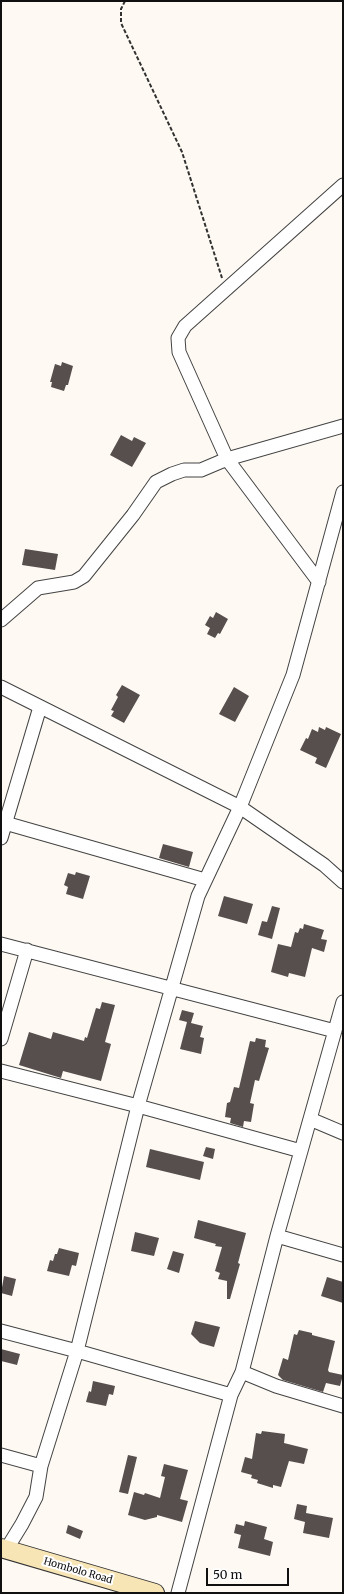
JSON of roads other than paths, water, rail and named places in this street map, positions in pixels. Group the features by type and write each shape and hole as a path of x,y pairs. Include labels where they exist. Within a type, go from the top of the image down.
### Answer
{"street":[{"path":"319,582 227,459 179,352 178,338 185,326 343,185"},
{"path":"1,620 38,588 74,582 84,576 133,515 156,482 184,470 201,470 227,459 343,426"},
{"path":"4,1549 22,1524 36,1497 41,1466 77,1351 138,1106 198,896 240,807 293,675 343,492"},
{"path":"1,687 240,807 324,865 343,882"},
{"path":"1,838 40,707"},
{"path":"5,823 205,880"},
{"path":"1,944 172,990 335,1031"},
{"path":"1,1039 27,950"},
{"path":"178,1593 231,1395 242,1372 277,1236 343,1002"},
{"path":"1,1071 138,1106 301,1151"},
{"path":"310,1119 343,1133"},
{"path":"277,1236 343,1255"},
{"path":"1,1331 231,1395"},
{"path":"242,1372 276,1386 343,1406"},
{"path":"1,1455 41,1466"},
{"name":"Hombolo Road","path":"4,1549 155,1593"}]}
